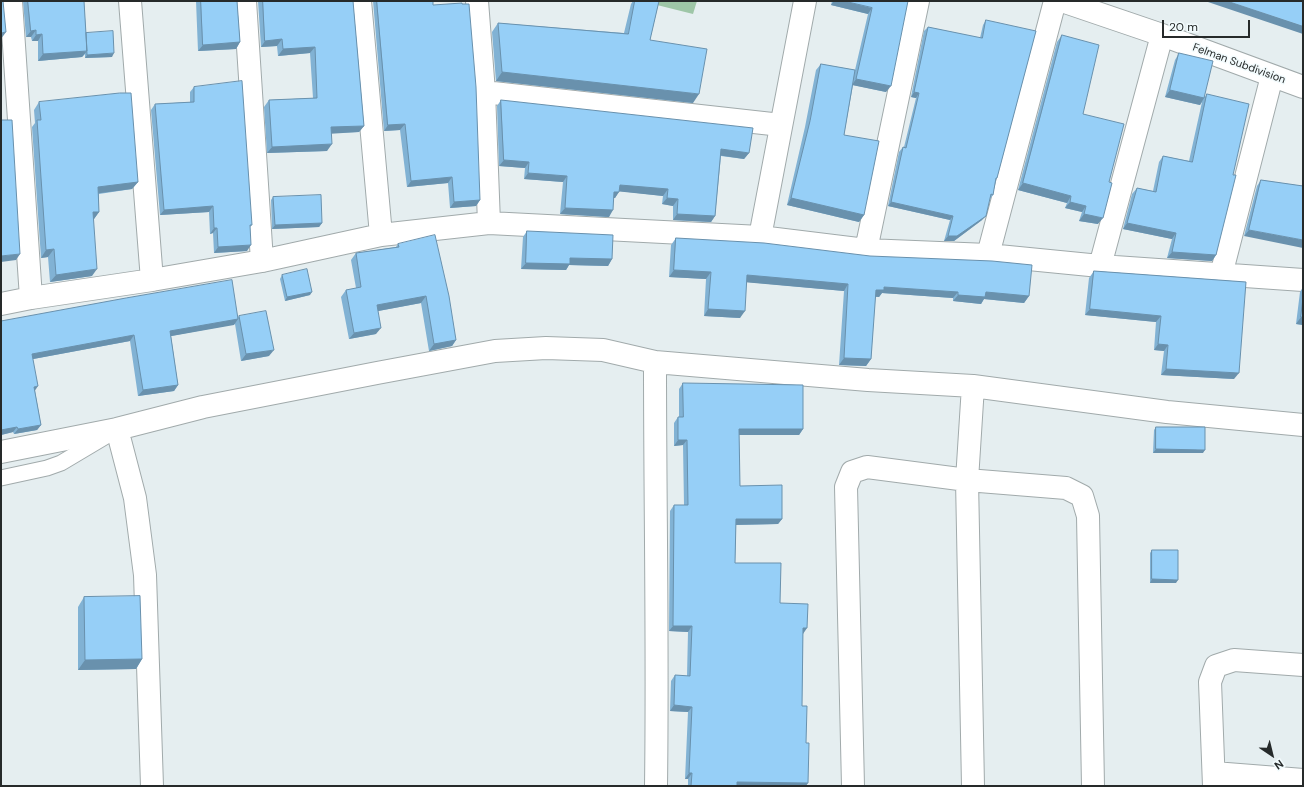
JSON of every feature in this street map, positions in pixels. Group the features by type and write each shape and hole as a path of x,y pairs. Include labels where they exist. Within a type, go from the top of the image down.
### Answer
{"street":[{"path":"11,1 31,298"},
{"path":"130,1 152,280"},
{"path":"245,1 262,262"},
{"path":"360,1 382,235"},
{"path":"477,1 484,92 489,222"},
{"path":"760,236 805,1"},
{"path":"866,250 918,1"},
{"path":"988,255 1055,1"},
{"name":"Felman Subdivision","path":"1062,1 1162,35 1303,87"},
{"path":"1100,266 1162,35"},
{"path":"1221,275 1272,76"},
{"path":"484,92 781,125"},
{"path":"1,304 262,262 382,235 489,222 760,236 866,250 988,255 1100,266 1303,280"},
{"path":"1,452 117,430 211,406 377,373 495,351 546,348 603,350 655,362 868,380 973,386 1167,412 1303,425"},
{"path":"655,362 656,786"},
{"path":"973,386 967,480 973,786"},
{"path":"117,430 135,498 145,575 152,786"},
{"path":"853,786 846,487 852,472 867,467 967,480 1066,488 1082,496 1088,516 1093,786"},
{"path":"1303,665 1234,660 1216,666 1210,682 1214,780 1303,780"}],"lane":[{"path":"1,478 61,464 117,430"}],"green space":[{"path":"641,1 697,1 693,14"}],"building":[{"path":"1,1 3,1 6,32 1,33"},
{"path":"28,1 84,1 87,51 43,54 42,34 36,35 36,30 31,31"},
{"path":"201,1 237,1 240,42 203,45"},
{"path":"263,1 353,1 364,126 331,127 332,144 272,147 269,100 317,98 315,47 283,49 282,39 265,41"},
{"path":"377,1 433,1 433,5 469,4 476,87 480,200 454,202 452,177 411,181 405,124 388,125"},
{"path":"635,1 659,1 650,40 707,49 699,94 502,72 498,23 628,34"},
{"path":"844,1 908,1 891,86 856,79 872,8"},
{"path":"1227,1 1303,1 1303,26"},
{"path":"986,20 1036,31 996,178 993,195 991,194 986,216 957,236 948,236 953,216 891,202 903,147 906,148 919,93 914,92 928,27 982,38"},
{"path":"113,31 114,53 87,55 86,33"},
{"path":"1062,35 1099,45 1083,114 1124,124 1109,182 1112,183 1103,218 1084,214 1086,206 1070,202 1071,196 1023,183"},
{"path":"1179,53 1213,61 1204,98 1170,90"},
{"path":"821,64 855,70 844,135 879,141 864,215 791,198 810,121"},
{"path":"242,81 252,225 250,225 251,245 218,247 217,228 214,228 213,206 164,210 155,104 194,102 194,87"},
{"path":"131,93 138,182 98,187 99,212 93,212 97,269 56,275 54,249 46,250 37,120 41,120 39,102"},
{"path":"1207,94 1249,104 1233,175 1236,175 1216,255 1172,252 1176,233 1127,223 1137,188 1156,192 1163,156 1192,162"},
{"path":"501,100 753,128 749,153 721,149 715,216 677,214 678,199 667,198 668,189 620,185 619,192 614,192 613,210 565,208 567,176 528,173 529,162 504,160"},
{"path":"1,120 12,120 20,254 1,256"},
{"path":"1261,180 1303,186 1303,240 1249,230"},
{"path":"321,195 322,223 275,225 273,197"},
{"path":"527,231 613,235 612,259 570,258 570,264 526,263"},
{"path":"435,235 449,296 456,340 434,344 426,296 377,305 381,328 354,333 346,290 361,287 356,253 399,247 398,244"},
{"path":"676,238 764,243 870,256 992,261 1032,265 1029,296 986,292 985,297 958,295 958,292 884,287 884,290 876,290 871,359 844,358 848,284 747,275 745,311 708,309 711,272 674,270"},
{"path":"307,269 312,292 287,297 282,275"},
{"path":"1094,271 1246,282 1239,373 1166,369 1168,345 1158,344 1161,316 1090,309"},
{"path":"232,280 238,319 170,331 178,385 143,390 134,335 32,354 38,386 34,387 41,425 1,430 1,321"},
{"path":"1303,299 1303,317 1301,317"},
{"path":"266,311 274,350 246,354 239,316"},
{"path":"683,383 803,385 803,429 739,429 740,486 782,485 782,519 736,519 735,563 781,563 780,603 808,604 807,628 803,628 802,706 807,706 806,743 809,743 808,783 737,782 737,786 691,786 692,773 689,773 692,707 674,705 675,675 690,676 692,626 673,626 674,505 688,505 687,440 678,440 678,417 683,417"},
{"path":"1156,427 1205,427 1205,450 1156,449"},
{"path":"1152,550 1178,550 1178,580 1152,579"},
{"path":"140,596 142,659 85,660 84,597"}]}
